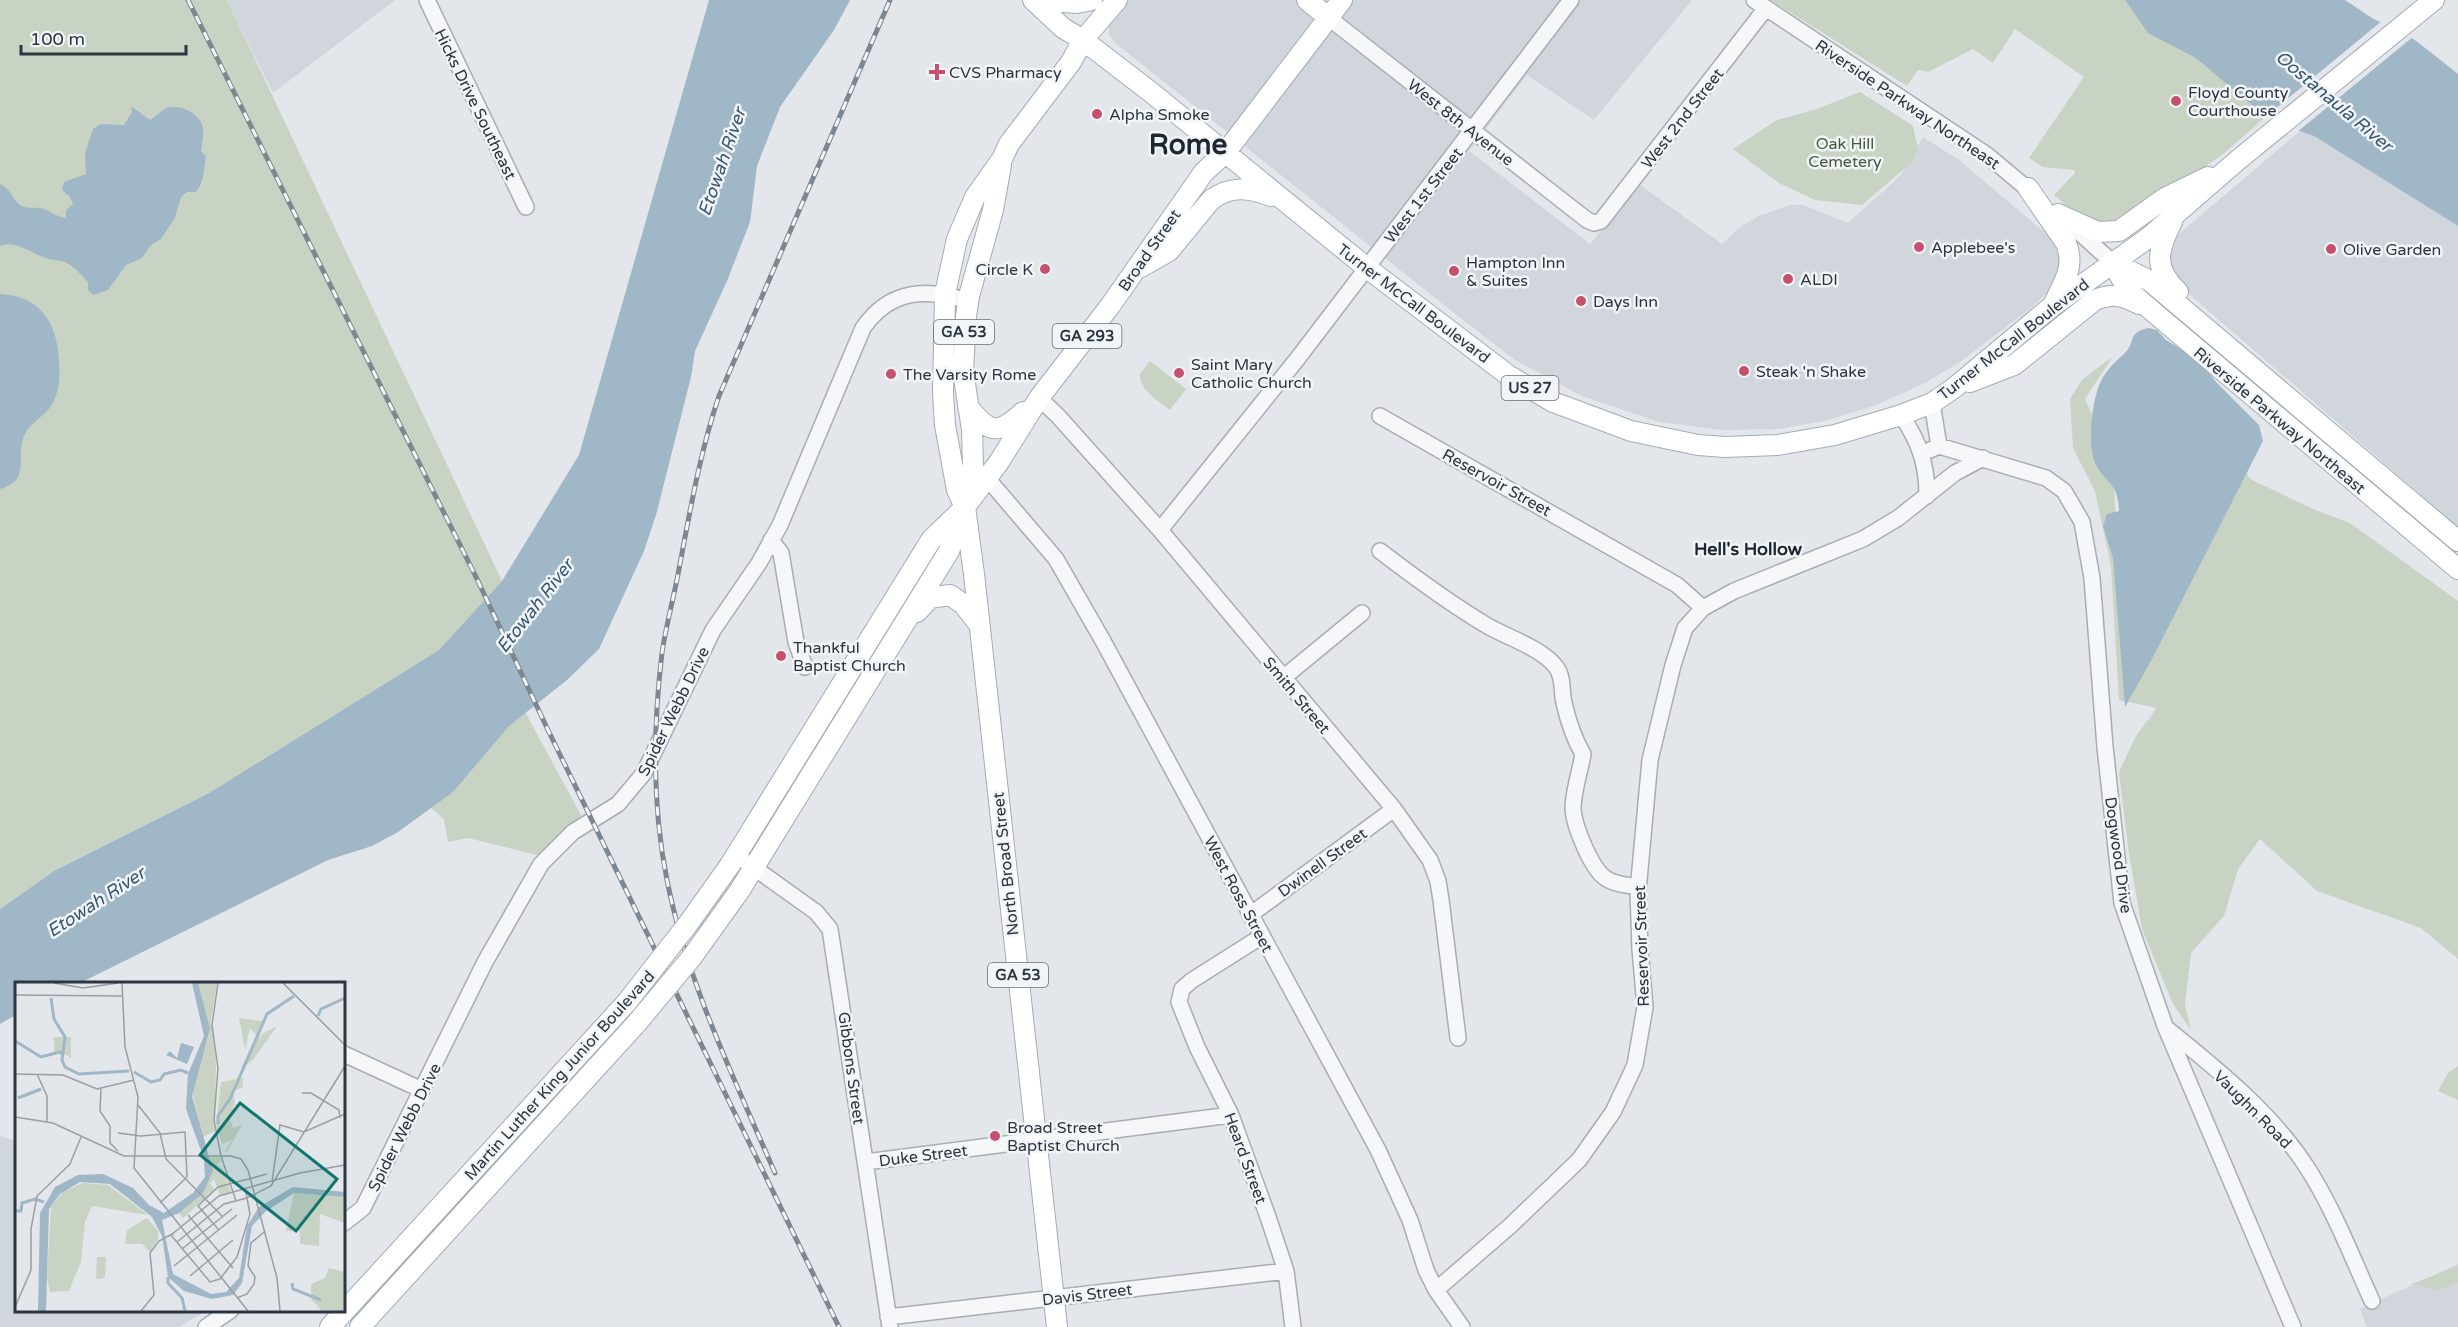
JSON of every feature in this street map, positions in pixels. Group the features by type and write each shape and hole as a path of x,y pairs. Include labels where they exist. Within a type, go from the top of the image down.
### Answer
{"main road":[{"path":"1036,0 1077,3 1092,0"},
{"name":"Turner McCall Boulevard","path":"1036,0 1063,28 1083,40 1226,152 1367,268 1510,377 1553,402 1631,431 1698,445 1757,446 1778,445 1835,435 1932,403 2051,307 2148,238 2235,163 2434,0"},
{"path":"1083,40 1117,0"},
{"path":"1307,0 1329,18"},
{"name":"Broad Street","path":"966,507 1039,398 1134,272 1204,172 1226,152 1342,0"},
{"name":"GA 53","path":"966,507 957,490 945,425 943,393 945,294 957,239 975,197 1002,159 1009,144 1071,62 1083,40"},
{"name":"Martin Luther King Junior Boulevard","path":"360,1327 636,1024 692,957 754,868 949,551 966,507 973,465 972,430 963,372 968,301 993,210 1002,159"},
{"path":"2058,214 2098,232 2120,231 2165,198 2235,163"},
{"path":"2028,188 2066,243 2069,251 2071,262 2068,275 2051,307"},
{"path":"1134,272 1169,250 1210,200 1219,194 1234,189 1250,189 1282,200"},
{"path":"2178,212 2162,241 2159,260 2168,283 2373,456 2375,470"},
{"name":"Riverside Parkway Northeast","path":"2112,262 2128,290 2458,569"},
{"name":"Riverside Parkway Northeast","path":"2112,262 2150,281 2458,541"},
{"path":"1953,388 2014,365 2055,330 2101,297 2109,294 2123,296 2151,310"},
{"path":"968,407 986,426 999,430 1007,427 1039,398"},
{"name":"Martin Luther King Junior Boulevard","path":"345,1311 627,1002 688,924 733,860 931,540 966,507"},
{"name":"North Broad Street","path":"966,507 1057,1327"},
{"path":"846,716 885,667 915,616 930,598 942,595 955,597 978,623"},
{"name":"Martin Luther King Junior Boulevard","path":"330,1327 344,1312"}],"street":[{"name":"Hicks Drive Southeast","path":"427,0 526,207"},
{"name":"West 1st Street","path":"1160,530 1367,268 1571,0"},
{"name":"Riverside Parkway Northeast","path":"1760,4 1987,155 2112,262"},
{"name":"West 2nd Street","path":"1594,223 1601,221 1609,212 1760,4"},
{"name":"West 8th Avenue","path":"1329,18 1587,220 1594,223"},
{"name":"Spider Webb Drive","path":"345,1222 363,1208 485,962 531,879 541,864 573,832 618,804 638,781 713,630 759,563 780,525 854,347 871,317 888,303 907,296 929,292 968,301"},
{"name":"Smith Street","path":"1039,398 1058,416 1160,530 1394,809 1430,860 1438,881 1458,1038"},
{"path":"1922,453 1939,446 1932,403"},
{"path":"1901,415 1916,437 1922,453 1926,469 1927,496"},
{"name":"Reservoir Street","path":"1380,416 1677,585 1703,608"},
{"name":"Dogwood Drive","path":"1939,446 2046,478 2064,491 2082,522 2092,578 2105,747 2122,903 2165,1026 2293,1327"},
{"name":"Reservoir Street","path":"1436,1290 1510,1226 1579,1160 1613,1112 1635,1065 1645,1007 1638,886 1650,760 1680,638 1693,617 1703,608 1734,591 1863,539 1898,518 1955,473 1983,458"},
{"name":"West Ross Street","path":"987,478 1056,559 1067,577 1378,1150 1410,1220 1426,1270 1436,1290 1462,1327"},
{"path":"771,540 781,554 796,642 805,668"},
{"path":"1380,551 1486,625 1519,642 1555,665 1561,676 1564,702 1576,742 1583,754 1574,803 1576,824 1593,865 1601,875 1612,882 1638,886"},
{"path":"1283,678 1362,613"},
{"name":"Dwinell Street","path":"1250,915 1394,809"},
{"name":"Gibbons Street","path":"733,860 754,868 816,912 830,929 889,1322"},
{"name":"Heard Street","path":"1262,936 1191,981 1179,996 1181,1010 1231,1115 1286,1270 1293,1327"},
{"name":"Vaughn Road","path":"2165,1026 2231,1084 2292,1146 2323,1194 2372,1301"},
{"path":"345,1054 422,1090"},
{"name":"Duke Street","path":"866,1162 1231,1115"},
{"name":"Davis Street","path":"889,1322 1054,1298 1286,1270"},
{"path":"206,1327 227,1318"}],"shaded area":[{"path":"227,0 395,0 273,93"},
{"path":"1129,0 1692,0 1594,120 1527,75 1469,151 1590,244 1640,185 1722,244 1740,227 1759,216 1790,205 1803,205 1848,223 1900,176 1923,137 1959,160 2054,240 2062,251 2060,281 2031,308 1960,362 1925,383 1873,406 1824,421 1779,429 1723,430 1659,422 1582,396 1515,360 1449,309 1114,42 1109,35 1109,26"},
{"path":"2300,131 2314,136 2458,226 2458,527 2175,282 2165,260 2173,239"},
{"path":"0,1136 15,1141 15,1312 202,1313 179,1327 0,1327"},
{"path":"2458,1264 2458,1327 2367,1327 2360,1309"}],"green space":[{"path":"0,0 227,0 502,581 439,650 209,793 54,871 0,909"},
{"name":"Floyd County Courthouse","path":"1771,0 2217,0 2310,78 2222,155 2117,227 2081,219 2054,195 2075,173 2074,170 2043,167 2029,158 2084,77 2015,29 1993,63 1973,49 1928,72 1918,70 1907,86"},
{"name":"Oak Hill Cemetery","path":"1860,92 1913,126 1918,149 1911,163 1862,205 1815,200 1779,183 1733,149 1777,120 1814,110"},
{"path":"2113,356 2085,399 2112,460 2116,520 2235,453 2250,479 2315,510 2350,523 2458,601 2458,959 2421,928 2317,891 2260,839 2238,869 2224,916 2191,953 2185,1004 2191,1030 2173,1004 2142,929 2128,847 2119,772 2136,736 2157,708 2119,700 2111,566 2095,491 2073,448 2070,399 2082,380"},
{"path":"1150,361 1186,389 1170,410 1150,395 1143,385 1140,374"},
{"path":"524,710 581,815 541,856 468,838 448,842 444,819 426,804"},
{"path":"2458,1066 2458,1100 2438,1091 2448,1073"},
{"path":"2458,1267 2458,1282 2438,1290 2411,1284"}],"water":[{"name":"Etowah River","path":"709,0 850,0 834,30 780,107 757,166 750,222 727,281 695,351 691,377 656,515 644,551 599,649 567,680 509,726 453,792 398,832 372,846 328,860 82,982 15,982 15,1016 0,1024 0,909 54,871 209,793 439,650 502,581 579,455"},
{"name":"Oostanaula River","path":"2125,0 2345,0 2372,18 2415,40 2458,74 2458,226 2314,136 2271,121 2196,58 2148,33"},
{"path":"131,106 150,120 171,107 183,108 198,117 203,127 201,151 206,157 203,175 196,192 187,192 181,197 175,218 161,239 151,245 142,258 126,265 108,290 93,295 88,290 88,282 67,263 51,260 18,246 6,244 0,246 0,184 23,206 41,208 66,218 66,210 73,204 70,197 62,190 64,182 86,174 85,153 93,129 101,124 124,125 132,112"},
{"path":"0,294 27,300 44,314 55,335 59,373 58,390 54,401 24,436 21,467 16,480 0,489"},
{"path":"2149,328 2157,330 2166,340 2199,360 2217,383 2259,425 2263,441 2152,659 2125,707 2113,558 2103,526 2107,514 2119,511 2118,501 2114,488 2095,463 2091,444 2092,421 2095,399 2103,377 2125,353 2135,335"}],"pier":[{"path":"2383,20 2414,36 2296,133 2269,124 2263,119"}],"railway":[{"path":"188,0 477,579 547,728 839,1327"},
{"path":"775,1173 699,992 667,880 656,795 659,681 664,642 696,482 719,396 890,0"}],"place":[{"name":"CVS Pharmacy","path":"937,72"},
{"name":"Floyd County Courthouse","path":"2176,101"},
{"name":"Alpha Smoke","path":"1097,114"},
{"name":"Applebee's","path":"1919,247"},
{"name":"Olive Garden","path":"2331,249"},
{"name":"Circle K","path":"1045,269"},
{"name":"Hampton Inn & Suites","path":"1454,271"},
{"name":"ALDI","path":"1788,279"},
{"name":"Days Inn","path":"1581,301"},
{"name":"Steak 'n Shake","path":"1744,371"},
{"name":"Saint Mary Catholic Church","path":"1179,373"},
{"name":"The Varsity Rome","path":"891,374"},
{"name":"Thankful Baptist Church","path":"781,656"},
{"name":"Broad Street Baptist Church","path":"995,1136"}],"district":[{"name":"Rome","path":"1188,144"},
{"name":"Hell's Hollow","path":"1748,549"}]}
